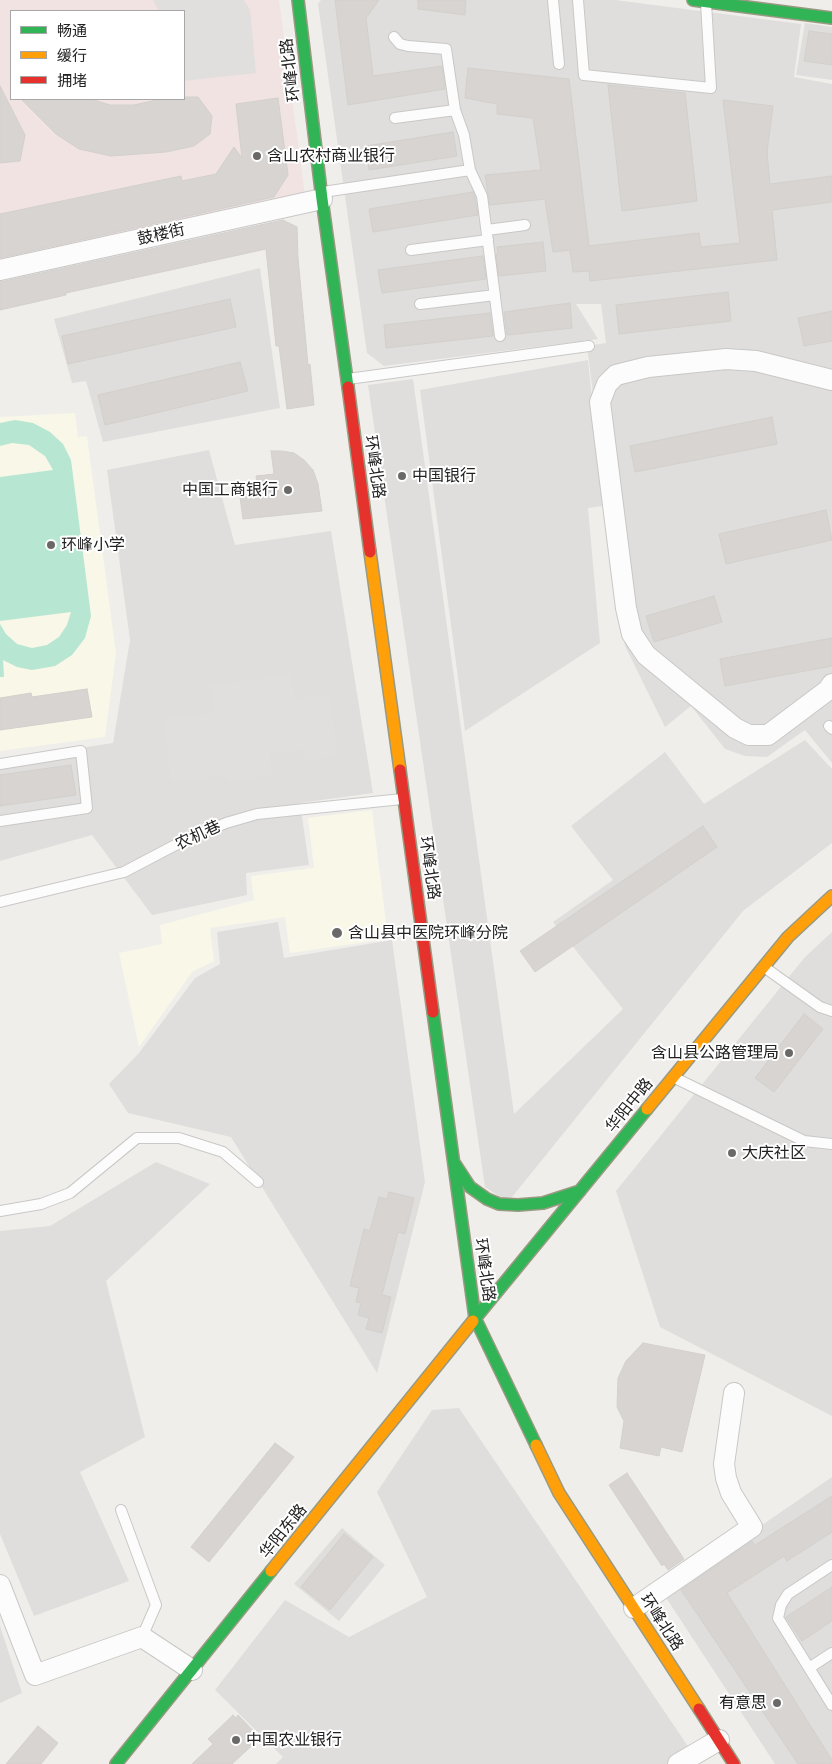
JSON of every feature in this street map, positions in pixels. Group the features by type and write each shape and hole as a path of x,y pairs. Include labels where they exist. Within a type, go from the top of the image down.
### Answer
{"main road":[{"name":"环峰北路","path":"298,0 322,196 475,1318 559,1493 734,1764"},
{"path":"693,0 832,18"},
{"name":"华阳中路","path":"475,1318 788,937 832,896"},
{"path":"454,1164 470,1187 487,1199 499,1204 518,1205 543,1202 580,1191"},
{"name":"华阳东路","path":"116,1764 475,1318"}],"street":[{"name":"鼓楼街","path":"0,270 322,196"},
{"path":"831,689 768,736 749,735 735,728 646,655 632,634 626,608 600,402 607,384 616,375 648,367 726,359 756,361 832,380"},
{"path":"634,1608 752,1527 732,1493 726,1478 724,1464 734,1393"},
{"path":"0,1585 36,1675 142,1637 192,1670"},
{"path":"678,1764 719,1740"}],"lane":[{"path":"552,0 560,64"},
{"path":"578,0 584,75 711,88 706,2"},
{"path":"394,37 400,44 408,46 446,49 455,110 464,135 470,170 482,196 500,336"},
{"path":"395,118 455,110"},
{"path":"322,196 470,170"},
{"path":"412,250 487,235 525,225"},
{"path":"420,304 495,296"},
{"path":"347,379 589,346"},
{"path":"0,764 81,751 87,808 0,821"},
{"name":"农机巷","path":"0,902 124,872 226,823 257,814 404,799"},
{"path":"764,967 820,1007 832,1012"},
{"path":"673,1077 804,1141 832,1144"},
{"path":"0,1211 41,1204 70,1193 137,1138 179,1138 223,1152 258,1182"},
{"path":"122,1510 156,1605 142,1637"},
{"path":"832,1565 788,1594 780,1605 778,1618 832,1705"},
{"path":"809,1668 832,1653"}],"shaded area":[{"path":"0,0 279,0 305,196 0,265"},
{"path":"153,0 244,0 250,10 256,73 185,81 185,10 158,10"},
{"path":"321,0 615,0 801,24 794,77 832,84 832,763 805,730 767,757 745,756 725,749 691,706 665,727 625,646 587,346 606,343 601,304 576,304 598,339 384,366 367,353 318,4"},
{"path":"805,23 832,27 832,80 796,75"},
{"path":"260,268 280,408 103,442 86,381 72,383 54,319"},
{"path":"588,360 603,506 588,508 600,643 465,731 420,390"},
{"path":"413,379 514,1114 623,1009 553,922 613,880 571,826 665,752 704,804 805,740 832,769 832,843 743,911 508,1202 485,1187 368,385"},
{"name":"环峰小学","path":"75,413 78,437 87,436 116,653 105,737 0,751 0,417"},
{"path":"209,450 235,545 331,531 373,793 300,803 309,865 246,873 247,895 152,915 92,835 0,861 0,760 113,743 130,640 107,470"},
{"path":"292,675 295,699 330,694 338,757 304,761 303,750 270,754 272,776 228,781 227,775 171,782 163,719 214,712 210,685"},
{"name":"含山县中医院环峰分院","path":"372,810 388,939 290,953 285,917 210,928 214,961 192,972 139,1047 119,953 162,944 160,925 254,900 251,876 314,868 308,818"},
{"path":"278,922 284,958 392,940 425,1182 377,1373 231,1137 128,1113 109,1084 139,1053 195,978 220,964 217,932"},
{"path":"832,932 832,1416 660,1327 616,1191 805,957"},
{"path":"156,1162 210,1184 106,1281 145,1437 80,1472 129,1581 34,1616 0,1534 0,1231 50,1226"},
{"path":"459,1408 700,1764 276,1764 283,1757 215,1690 285,1600 349,1637 427,1597 377,1492 432,1410"},
{"path":"832,1477 832,1764 775,1764 663,1593"},
{"path":"342,1528 385,1565 339,1621 294,1584"},
{"path":"0,1626 22,1693 0,1703"}],"green space":[{"path":"15,420 33,423 50,432 63,444 71,460 91,616 85,638 72,655 55,666 32,670 17,667 3,660 4,677 0,677 0,624 6,634 17,644 32,648 47,645 59,637 67,625 71,612 0,621 0,477 53,470 45,456 29,445 12,443 0,446 0,423"}],"building":[{"path":"335,0 379,0 366,18 373,76 442,66 445,89 348,105"},
{"path":"418,0 466,0 465,15 418,9"},
{"path":"809,31 832,34 832,65 804,61"},
{"path":"468,68 569,79 589,246 699,233 701,247 740,243 723,100 773,106 767,152 770,184 832,176 832,202 772,210 777,260 590,281 589,271 573,272 570,250 553,252 545,199 490,205 485,175 541,170 533,118 497,114 497,104 465,98"},
{"path":"608,85 685,93 697,201 622,211"},
{"path":"0,86 25,135 20,161 0,163"},
{"path":"185,97 198,97 212,116 210,134 194,146 166,152 111,156 79,149 56,134 22,100 94,100 110,105 134,105 156,100 185,100"},
{"path":"278,98 288,175 274,197 0,258 0,214 181,176 182,181 216,174 234,147 242,158 236,104"},
{"path":"453,132 457,156 369,170 366,146"},
{"path":"473,192 478,215 373,232 369,209"},
{"path":"283,220 297,227 308,365 310,364 314,405 287,409 279,346 276,346 266,249 66,293 66,295 0,310 0,282"},
{"path":"543,242 546,271 499,276 497,247"},
{"path":"483,256 486,279 382,293 378,270"},
{"path":"728,292 731,321 619,334 616,305"},
{"path":"230,299 236,327 68,364 62,336"},
{"path":"570,303 572,328 507,335 504,312"},
{"path":"832,311 832,341 804,346 798,318"},
{"path":"490,313 493,336 386,348 384,325"},
{"path":"240,362 248,391 105,425 98,395"},
{"path":"772,417 777,444 635,472 630,446"},
{"name":"中国工商银行","path":"271,451 294,453 313,470 318,484 322,511 243,519 240,497 259,495 256,476 274,474"},
{"path":"826,510 832,540 726,564 719,534"},
{"path":"714,596 722,622 654,642 646,616"},
{"path":"832,638 832,666 725,686 720,659"},
{"path":"87,689 92,717 0,730 0,698 31,693 32,697"},
{"path":"71,765 76,795 0,806 0,775"},
{"path":"703,826 717,847 535,972 520,951"},
{"name":"含山县公路管理局","path":"804,1014 823,1029 774,1092 755,1078"},
{"path":"389,1192 414,1198 405,1234 398,1232 382,1295 391,1297 382,1333 366,1329 369,1318 358,1315 361,1303 356,1302 359,1288 350,1286 364,1229 370,1231 379,1197 387,1199"},
{"path":"643,1343 705,1355 682,1452 661,1447 659,1456 620,1448 624,1421 617,1407 618,1378 626,1361"},
{"path":"275,1443 294,1457 209,1562 191,1547"},
{"path":"627,1473 684,1559 668,1570 664,1564 662,1566 609,1485"},
{"path":"832,1496 832,1532 787,1561 784,1556 727,1593 832,1760 832,1764 798,1764 681,1590 752,1541 755,1545"},
{"path":"344,1534 373,1557 330,1610 301,1587"},
{"path":"832,1587 832,1621 802,1641 786,1617"},
{"name":"中国农业银行","path":"233,1715 236,1718 238,1715 260,1738 232,1764 192,1764 213,1744 208,1739"},
{"path":"38,1726 58,1743 41,1764 6,1764"}],"traffic: fast":[{"path":"298,0 322,199 348,387"},
{"path":"693,0 832,18"},
{"path":"433,1012 475,1318 536,1445"},
{"path":"473,1321 647,1109"},
{"path":"455,1164 470,1187 487,1199 499,1204 543,1203 580,1191"},
{"path":"116,1764 271,1571"}],"traffic: slow":[{"path":"370,552 400,770"},
{"path":"647,1109 788,937 832,896"},
{"path":"271,1571 473,1321"},
{"path":"536,1445 559,1493 699,1709"}],"traffic: jam":[{"path":"348,387 370,552"},
{"path":"400,770 433,1012"},
{"path":"699,1709 734,1764"}],"place":[{"name":"含山农村商业银行","path":"257,156"},
{"name":"中国银行","path":"402,476"},
{"name":"中国工商银行","path":"288,490"},
{"name":"环峰小学","path":"51,545"},
{"name":"含山县中医院环峰分院","path":"337,933"},
{"name":"含山县公路管理局","path":"789,1053"},
{"name":"大庆社区","path":"732,1153"},
{"name":"有意思","path":"777,1703"},
{"name":"中国农业银行","path":"236,1740"}]}
